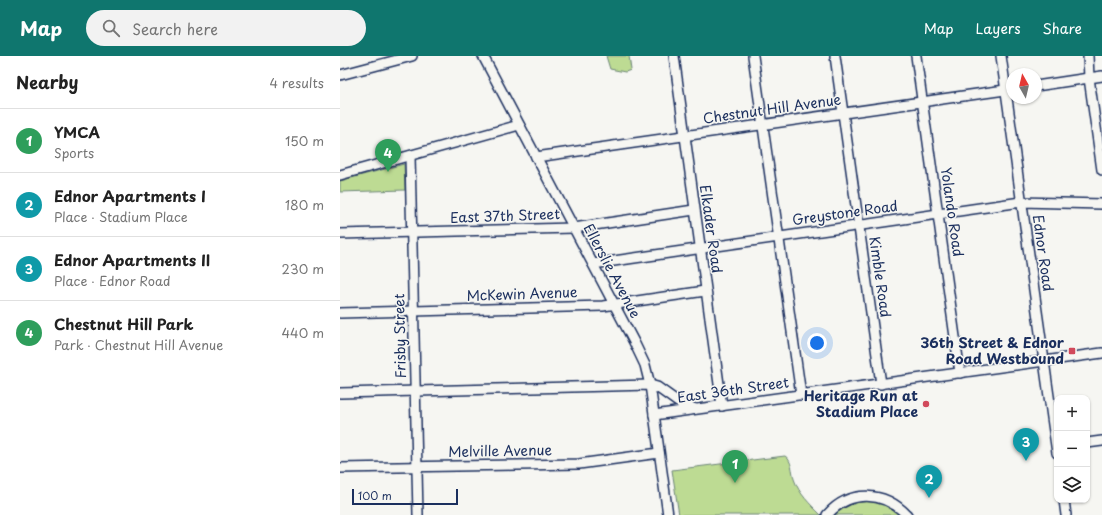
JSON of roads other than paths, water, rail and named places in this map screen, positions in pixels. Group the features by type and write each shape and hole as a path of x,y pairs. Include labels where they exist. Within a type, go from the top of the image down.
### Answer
{"street":[{"path":"340,76 412,56"},
{"name":"Ellerslie Avenue","path":"482,56 640,354 650,386 668,515"},
{"name":"Elkader Road","path":"674,56 699,249 722,406"},
{"path":"753,56 801,395"},
{"name":"Kimble Road","path":"835,56 881,384"},
{"name":"Yolando Road","path":"916,56 960,373"},
{"name":"Ednor Road","path":"1001,56 1006,77"},
{"path":"1088,56 1089,78 1102,170"},
{"path":"1042,85 1102,76"},
{"name":"Chestnut Hill Avenue","path":"536,157 1006,90"},
{"name":"Ednor Road","path":"1010,104 1021,202 1054,431"},
{"path":"340,175 519,125"},
{"name":"Frisby Street","path":"410,156 412,311 418,515"},
{"name":"Greystone Road","path":"593,264 1021,202 1102,204"},
{"name":"East 37th Street","path":"340,234 574,228 694,210"},
{"name":"McKewin Avenue","path":"340,313 614,304 705,290"},
{"name":"East 36th Street","path":"654,415 1102,353"},
{"path":"340,393 650,386 656,387 678,402 696,410"},
{"path":"1090,443 1102,441"},
{"name":"Melville Avenue","path":"340,468 579,464 659,453"},
{"path":"827,515 845,501 866,496 889,501 907,515"},
{"path":"1064,503 1066,515"}],"place":[{"name":"Chestnut Hill Park","path":"388,172"},
{"name":"36th Street & Ednor Road Westbound","path":"1072,351"},
{"name":"Heritage Run at Stadium Place","path":"926,404"},
{"name":"Ednor Apartments II","path":"1026,461"},
{"name":"YMCA","path":"735,483"},
{"name":"Ednor Apartments I","path":"929,498"}]}
